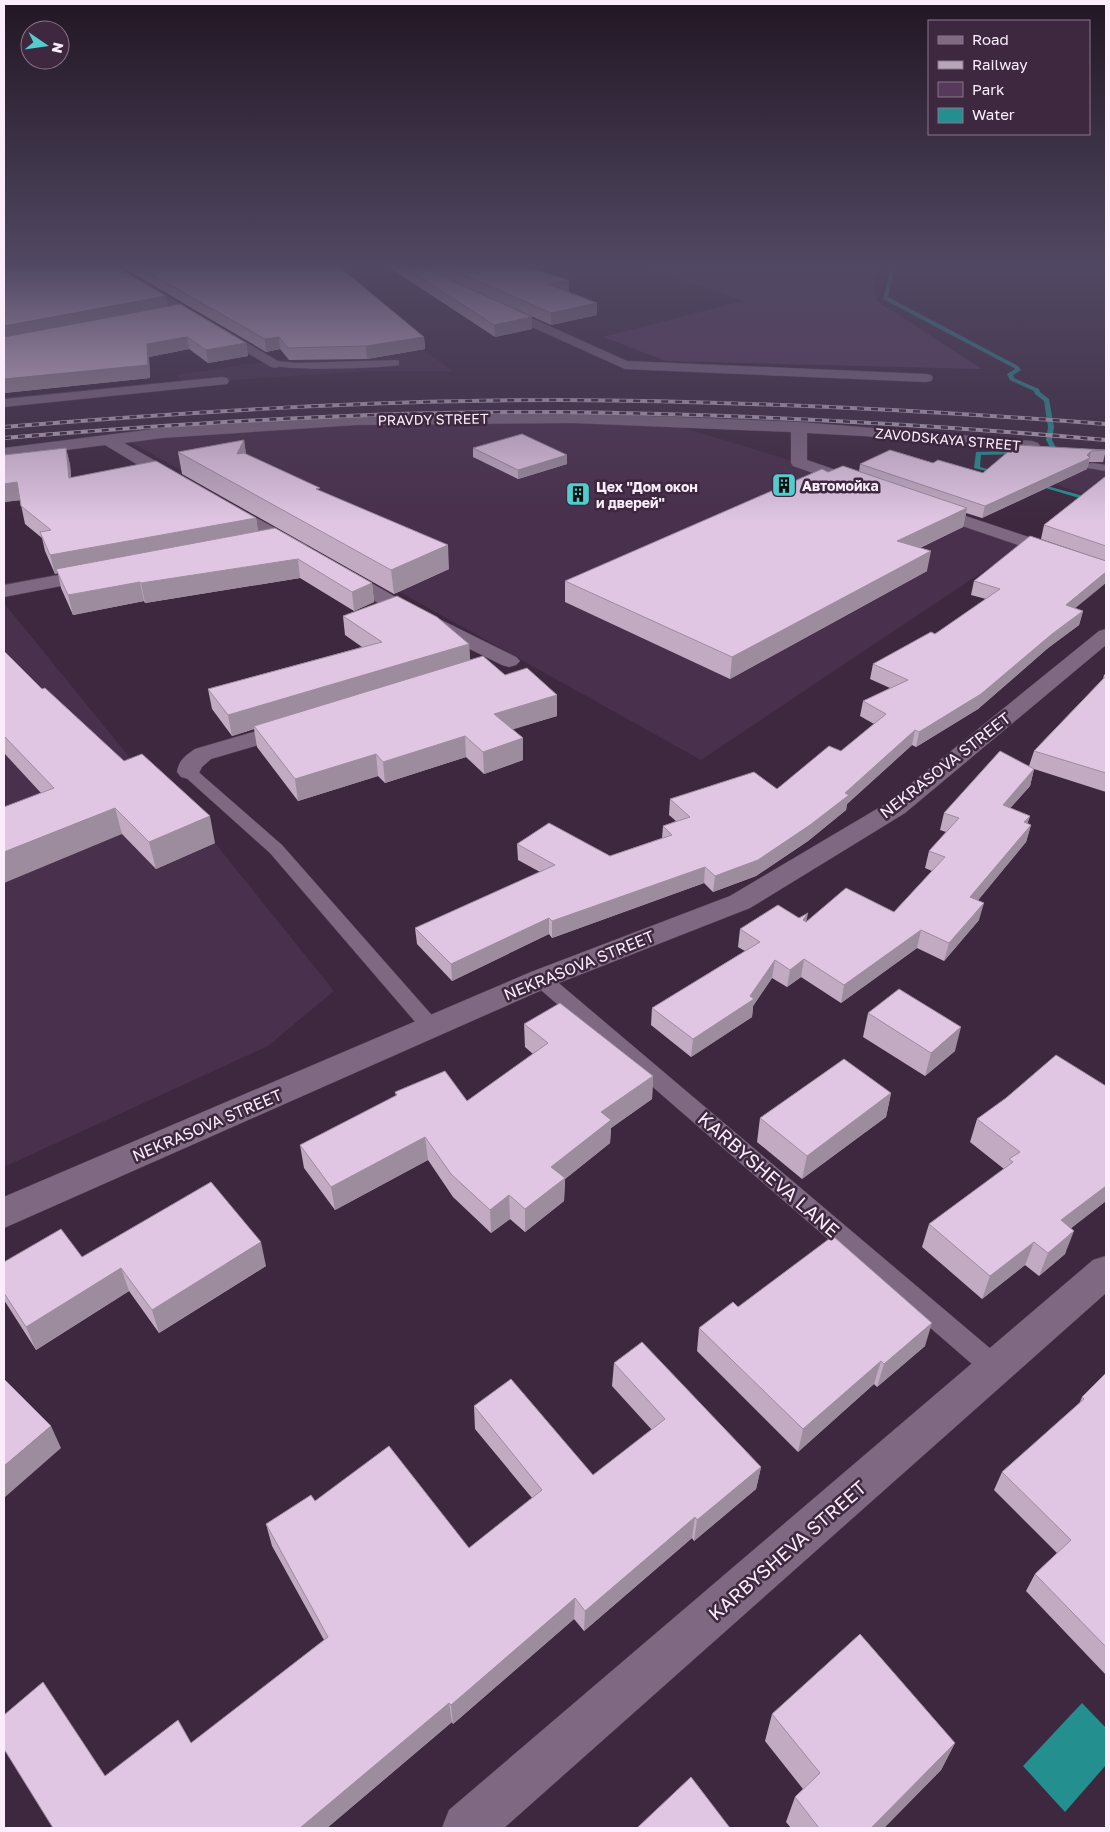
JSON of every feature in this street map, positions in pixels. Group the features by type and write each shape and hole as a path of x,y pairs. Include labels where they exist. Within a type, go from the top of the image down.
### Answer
{"street":[{"path":"255,351 276,364"},
{"path":"595,351 625,365 926,378"},
{"path":"4,403 222,381"},
{"name":"PRAVDY STREET","path":"4,454 162,433 356,420 573,418 864,431"},
{"path":"799,427 799,463 872,488"},
{"name":"ZAVODSKAYA STREET","path":"864,431 1032,446"},
{"path":"110,441 190,489"},
{"path":"207,498 394,604 510,662 482,670"},
{"path":"917,504 1106,569"},
{"path":"253,544 282,539"},
{"path":"4,591 109,571"},
{"name":"NEKRASOVA STREET","path":"4,1214 18,1206 430,1026 541,979 740,902 896,808 1106,635"},
{"path":"189,772 190,764 203,754 314,720"},
{"name":"KARBYSHEVA STREET","path":"467,1828 996,1369 1106,1271"}],"lane":[{"path":"276,364 297,366 396,363"},
{"path":"1092,466 1106,468"},
{"path":"189,772 276,849 430,1026"},
{"name":"KARBYSHEVA LANE","path":"541,979 996,1369"}],"shaded area":[{"path":"425,351 453,371 371,371 185,383 176,375 325,353"},
{"path":"356,420 661,421 799,463 1026,543 701,760 125,439"},
{"path":"1069,450 1106,454 1106,498 1096,499 996,462"},
{"path":"4,603 148,780 215,843 334,991 268,1046 4,1167"}],"green space":[{"path":"641,351 955,351 982,369 666,361"}],"water":[{"path":"1082,1703 1106,1728 1106,1765 1065,1812 1023,1766"}],"building":[{"path":"4,351 147,351 148,365 4,379"},
{"path":"522,434 567,455 518,470 473,448"},
{"path":"244,440 237,454 244,453 320,488 316,489 448,545 391,570 178,452"},
{"path":"1016,445 1106,450 1091,451 1087,455 1090,458 985,506 860,464 890,450 933,463 938,460 983,473"},
{"path":"66,448 69,478 156,461 256,518 50,555 40,532 51,530 21,506 17,482 4,484 4,455"},
{"path":"843,466 967,508 897,541 931,551 732,657 565,581 822,469 828,472"},
{"path":"1106,476 1106,546 1044,525"},
{"path":"275,528 372,583 352,592 298,559 140,582 68,595 56,569"},
{"path":"1030,536 1106,561 1106,572 1066,605 1083,611 1052,634 981,694 919,732 915,730 845,793 849,795 810,825 758,860 715,876 705,867 552,921 549,918 451,964 415,928 555,865 517,844 549,823 610,856 672,835 663,826 690,817 670,799 754,772 777,789 829,746 841,751 886,714 863,701 908,680 873,664 931,632 935,634 1000,589 974,581"},
{"path":"397,596 437,617 469,644 228,715 208,689 382,642 343,616"},
{"path":"4,651 42,689 45,688 124,761 142,754 210,816 149,842 115,808 4,852 4,807 54,788 4,736"},
{"path":"483,656 505,675 527,668 557,695 494,714 523,738 483,752 465,736 383,762 376,754 295,779 254,726"},
{"path":"1106,676 1106,773 1034,751"},
{"path":"1000,751 1034,769 1003,805 1030,816 1024,822 1031,825 970,897 984,903 949,943 921,930 844,985 804,959 790,970 775,960 750,996 754,999 693,1039 652,1008 760,942 740,929 778,905 799,918 808,913 803,920 806,922 846,888 894,912 945,857 929,851 959,818 944,813"},
{"path":"899,989 961,1027 931,1053 868,1013"},
{"path":"560,1003 653,1076 601,1112 611,1120 551,1167 565,1178 525,1209 509,1195 490,1210 451,1174 425,1137 331,1187 300,1145 397,1095 395,1092 445,1071 467,1101 548,1043 524,1024"},
{"path":"1056,1055 1106,1086 1106,1186 1061,1220 1074,1231 1048,1253 1034,1242 990,1276 929,1224 1013,1162 1009,1159 1020,1152 977,1119 1006,1098"},
{"path":"844,1059 891,1093 807,1156 760,1118"},
{"path":"211,1182 261,1242 152,1310 121,1268 26,1327 4,1293 4,1262 61,1229 82,1257"},
{"path":"833,1236 932,1323 884,1364 881,1361 803,1429 699,1328 733,1302 738,1307"},
{"path":"642,1342 761,1467 697,1520 695,1517 585,1611 575,1598 451,1705 449,1703 300,1828 53,1828 4,1749 4,1715 43,1682 105,1776 178,1720 191,1743 328,1637 266,1524 311,1495 315,1501 389,1446 469,1548 542,1490 474,1406 511,1379 593,1475 665,1419 614,1363"},
{"path":"1106,1373 1106,1647 1035,1574 1071,1540 1002,1472 1084,1399 1082,1397"},
{"path":"4,1379 51,1426 4,1466"},
{"path":"860,1634 955,1743 871,1828 819,1828 795,1797 820,1773 772,1714"},
{"path":"691,1777 730,1828 637,1828"}],"waterway":[{"path":"987,351 1016,367 1018,370 1010,374 1012,379 1037,390 1037,393 1047,400 1051,427 1049,440 1056,453 1050,453"},
{"path":"1001,474 977,468 978,453 1021,453"},
{"path":"1034,483 1106,504"}],"railway":[{"path":"4,427 142,416 281,408 419,402 558,400 832,407 1106,424"},
{"path":"4,438 142,427 281,419 489,412 558,412 832,421 1106,440"}],"place":[{"name":"Автомойка","path":"784,485"},
{"name":"Цех \"Дом окон и дверей\"","path":"578,494"}]}
